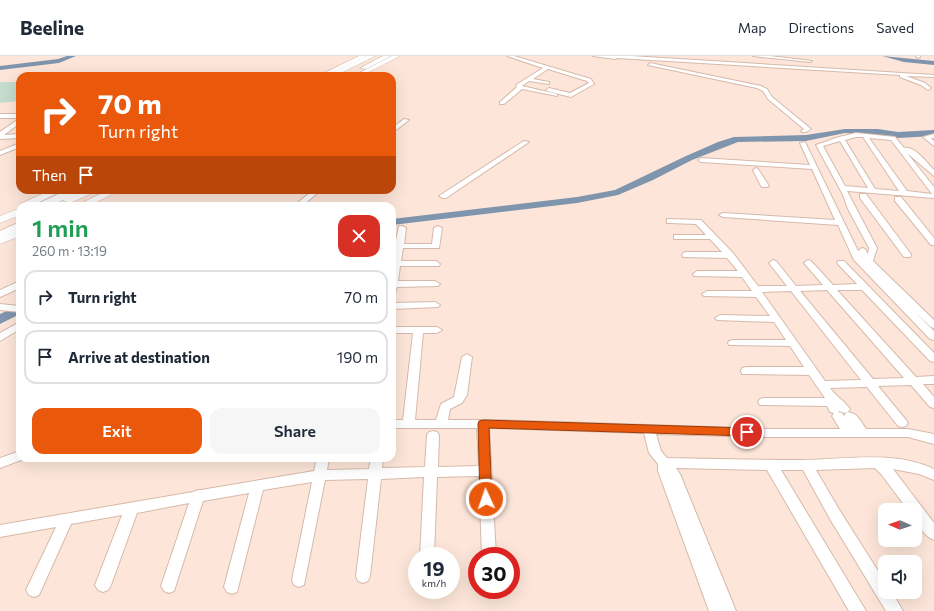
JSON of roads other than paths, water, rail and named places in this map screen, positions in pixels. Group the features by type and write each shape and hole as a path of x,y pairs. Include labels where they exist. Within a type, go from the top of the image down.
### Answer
{"highway":[{"path":"338,72 372,56"},
{"path":"342,72 376,56"},
{"path":"348,72 382,56"},
{"path":"355,72 388,56"},
{"path":"50,202 67,194"},
{"path":"53,202 71,194"},
{"path":"65,202 82,194"},
{"path":"72,202 89,194"},
{"path":"0,225 16,218"},
{"path":"0,231 16,224"},
{"path":"0,235 16,228"}],"main road":[{"path":"330,72 364,56"},
{"path":"364,72 397,56"},
{"path":"32,202 50,194"},
{"path":"41,202 58,194"},
{"path":"82,202 99,194"},
{"path":"91,202 107,194"},
{"path":"0,216 16,209"},
{"path":"0,220 16,213"},
{"path":"0,241 16,234"},
{"path":"0,244 16,237"}],"street":[{"path":"509,56 548,67 591,81 591,84 570,95 570,99 518,86 548,67"},
{"path":"595,56 679,69 759,87 808,129 804,131"},
{"path":"609,56 934,76"},
{"path":"758,63 757,56 809,58 813,67"},
{"path":"784,57 785,65"},
{"path":"899,73 904,78 923,84 928,88"},
{"path":"925,75 934,82"},
{"path":"527,79 547,83"},
{"path":"502,103 524,88 533,84"},
{"path":"549,90 570,95"},
{"path":"0,116 16,116"},
{"path":"396,128 406,120"},
{"path":"0,136 16,123"},
{"path":"869,261 874,252 872,245 819,144 856,135 893,138 934,192"},
{"path":"864,135 904,193"},
{"path":"0,136 16,136"},
{"path":"934,136 926,137 934,144"},
{"path":"841,138 873,190"},
{"path":"443,196 526,142"},
{"path":"803,143 859,261 934,337"},
{"path":"0,153 16,146"},
{"path":"900,147 914,154 934,174"},
{"path":"701,160 815,168"},
{"path":"756,170 764,186"},
{"path":"842,188 904,193 933,201"},
{"path":"303,202 312,194"},
{"path":"847,195 933,201"},
{"path":"863,196 907,255"},
{"path":"898,199 934,243"},
{"path":"723,215 840,223"},
{"path":"670,221 698,222 730,255 777,319 838,407 862,432"},
{"path":"396,256 402,228"},
{"path":"399,246 436,246 438,228"},
{"path":"677,237 713,237"},
{"path":"872,245 863,250 869,261 934,325"},
{"path":"686,255 730,255"},
{"path":"396,263 436,264"},
{"path":"773,263 902,423"},
{"path":"808,263 934,404"},
{"path":"841,263 934,359"},
{"path":"696,274 744,274"},
{"path":"396,288 435,284"},
{"path":"0,294 16,286"},
{"path":"707,294 864,287"},
{"path":"396,306 435,305"},
{"path":"0,307 16,308"},
{"path":"720,318 777,319"},
{"path":"0,338 16,328"},
{"path":"396,330 437,330"},
{"path":"409,424 418,330"},
{"path":"733,343 794,343"},
{"path":"441,423 445,407 458,400 461,395 467,357"},
{"path":"746,371 812,371"},
{"path":"822,385 934,380"},
{"path":"764,402 838,407"},
{"path":"838,407 848,432"},
{"path":"396,424 483,424 769,433 908,433 934,439"},
{"path":"483,424 489,547"},
{"path":"649,429 655,453 674,474 728,611"},
{"path":"427,547 433,435"},
{"path":"0,463 16,457"},
{"path":"299,580 322,462"},
{"path":"363,576 376,462"},
{"path":"664,463 771,465 878,464 900,465 926,471 934,475"},
{"path":"664,463 664,471 717,611"},
{"path":"878,464 886,470 934,534"},
{"path":"771,465 858,611"},
{"path":"807,465 835,515 895,611"},
{"path":"1,532 198,495 320,475 485,471"},
{"path":"232,587 258,485"},
{"path":"169,586 198,495"},
{"path":"103,585 132,507"},
{"path":"34,590 66,519"}],"waterway":[{"path":"0,68 59,61 73,56"},
{"path":"885,56 904,60 934,63"},
{"path":"396,222 577,200 618,192 689,158 721,144 737,139 806,138 845,131 878,132 898,135 934,133"},
{"path":"0,320 16,311"}]}
